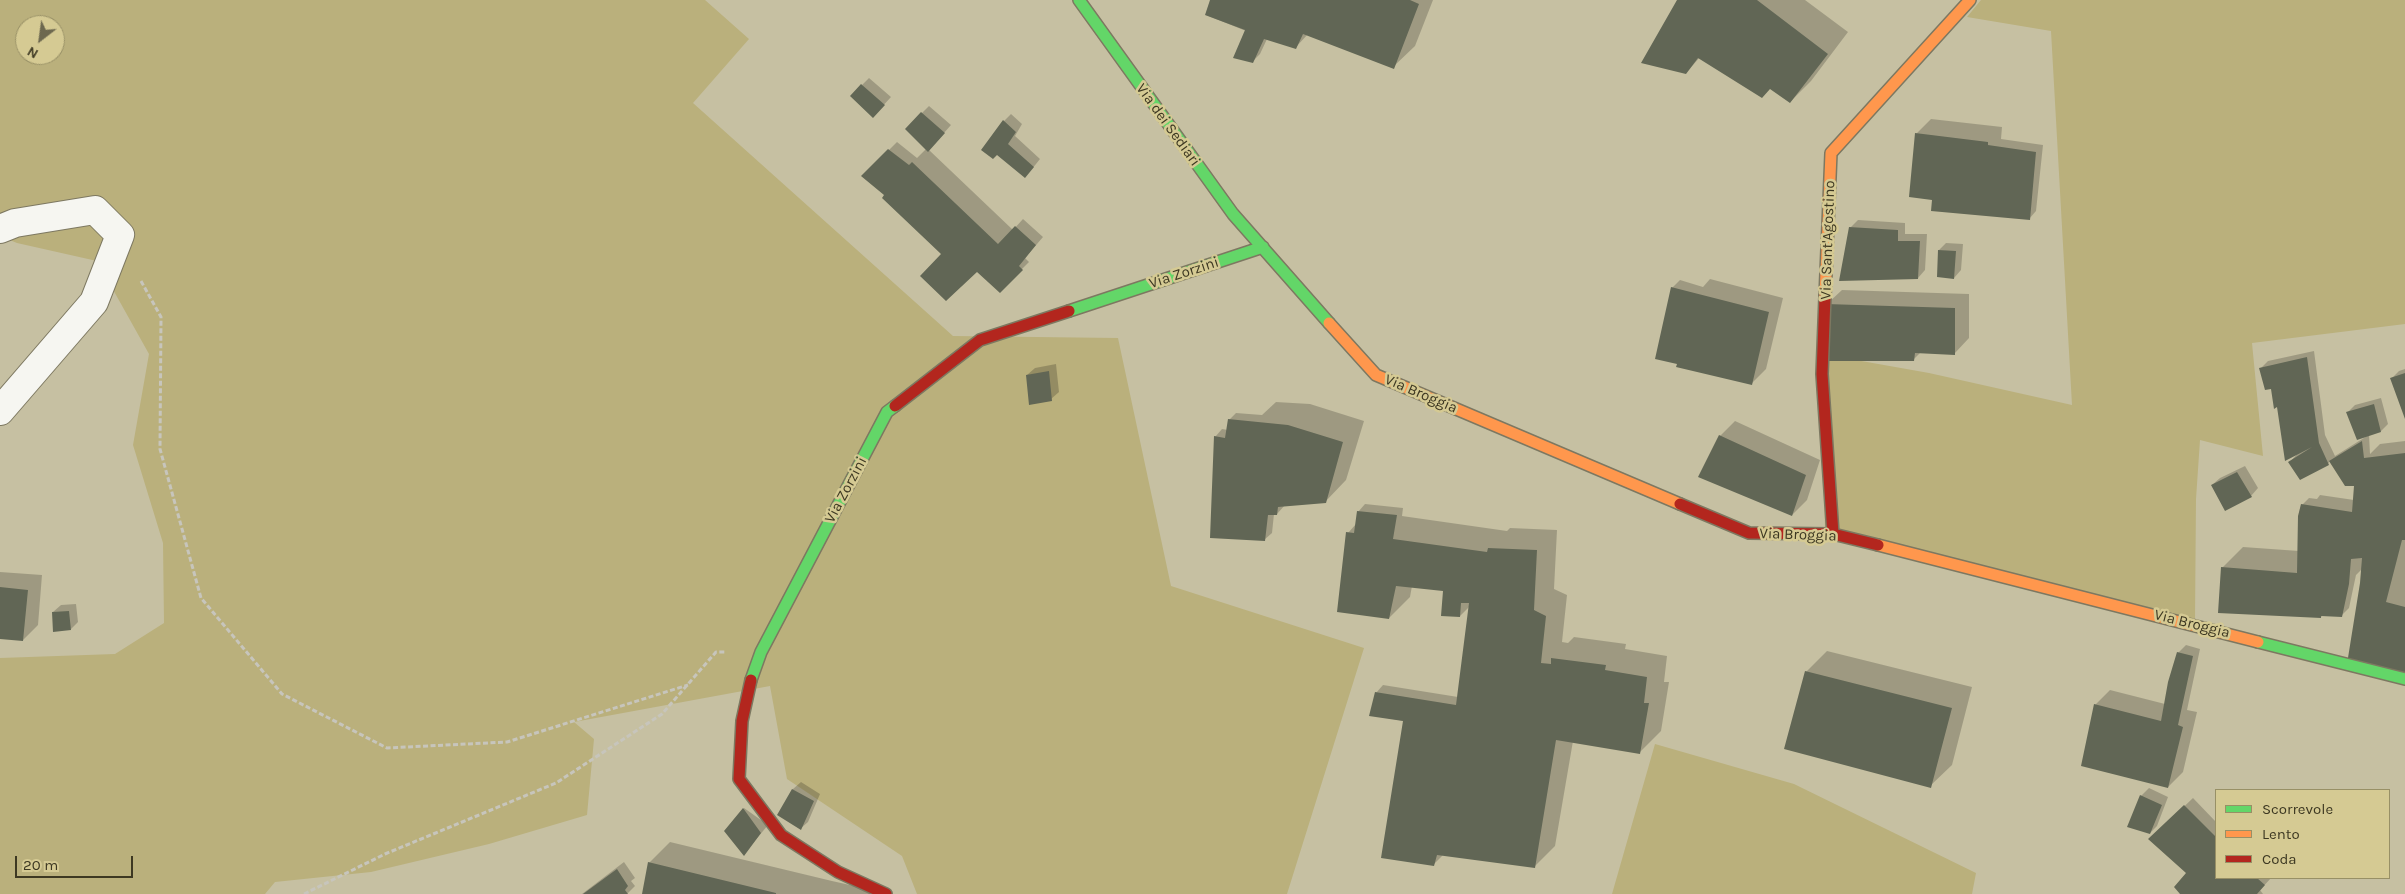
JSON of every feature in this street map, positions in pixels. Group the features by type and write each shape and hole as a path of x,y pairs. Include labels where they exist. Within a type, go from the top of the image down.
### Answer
{"street":[{"name":"Via dei Sediari","path":"1079,0 1087,14 1233,214 1263,247"},
{"name":"Via Sant'Agostino","path":"1833,534 1822,374 1831,153 1970,0"},
{"path":"0,229 15,223 95,210 120,235 94,302 0,411"},
{"name":"Via Broggia","path":"1263,247 1376,375 1749,533 1833,534 2405,679"},
{"name":"Via Zorzini","path":"886,894 838,872 781,835 739,779 742,721 747,690 761,652 887,412 980,340 1263,247"}],"path":[{"path":"137,274 161,317 160,449 201,598 282,694 387,748 507,742 688,684"},
{"path":"304,894 385,854 556,783 662,714 716,652 761,652"}],"shaded area":[{"path":"0,0 705,0 749,39 693,103 953,336 1118,338 1171,586 1364,648 1287,894 917,894 902,856 787,779 770,686 574,722 594,739 587,815 489,844 371,872 275,882 265,894 0,894 0,658 115,654 164,623 163,543 133,445 149,354 97,261 17,243 0,236"},
{"path":"1981,0 2405,0 2405,324 2252,343 2263,456 2200,440 2196,499 2195,619 1825,534 1822,354 1929,373 2072,405 2051,31 1967,17"},
{"path":"1655,744 1794,784 1976,873 1972,894 1612,894"}],"building":[{"path":"1210,0 1410,0 1419,4 1394,69 1303,34 1296,49 1264,39 1253,63 1233,58 1245,30 1205,15"},
{"path":"1677,0 1757,0 1828,54 1790,103 1770,89 1762,98 1698,58 1686,74 1641,63"},
{"path":"861,84 885,105 873,118 850,96"},
{"path":"921,112 945,133 928,152 905,129"},
{"path":"1003,120 1016,132 1008,144 1034,167 1025,178 997,155 993,159 981,150"},
{"path":"1915,133 1988,142 1988,145 2036,152 2030,220 1931,211 1932,200 1909,197"},
{"path":"888,149 909,165 912,162 998,244 1015,226 1036,245 1019,266 1023,270 1000,293 977,272 946,301 920,276 941,254 882,198 884,195 861,176"},
{"path":"1849,227 1898,230 1898,241 1920,241 1918,279 1839,281"},
{"path":"1938,250 1956,251 1954,279 1937,277"},
{"path":"1671,287 1769,312 1752,385 1676,367 1677,364 1655,359"},
{"path":"1826,304 1955,308 1955,355 1915,353 1914,361 1824,361"},
{"path":"2307,357 2319,443 2329,465 2300,480 2288,462 2312,447 2285,461 2277,407 2274,409 2271,389 2265,390 2259,368"},
{"path":"1049,371 1052,401 1029,405 1026,375"},
{"path":"2405,373 2405,419 2390,378"},
{"path":"2374,404 2381,432 2357,440 2346,412"},
{"path":"1228,419 1288,425 1343,442 1326,503 1278,507 1277,515 1268,515 1265,541 1210,538 1214,436 1225,438"},
{"path":"1719,435 1806,475 1792,516 1698,477"},
{"path":"2362,441 2364,458 2405,453 2405,540 2402,540 2386,602 2405,607 2405,676 2347,664 2360,583 2362,558 2351,559 2349,584 2342,617 2321,616 2321,618 2218,613 2221,567 2297,573 2298,516 2301,504 2352,512 2354,486 2345,486 2329,461"},
{"path":"2237,472 2252,497 2225,511 2211,485"},
{"path":"1357,511 1397,515 1393,539 1487,552 1488,548 1537,550 1534,610 1546,616 1541,663 1551,664 1551,658 1606,665 1605,670 1647,677 1644,703 1649,703 1640,754 1556,740 1535,868 1437,855 1434,866 1381,858 1403,721 1369,716 1375,692 1456,705 1469,603 1461,603 1460,617 1441,616 1443,591 1396,586 1389,619 1337,612 1346,532 1354,533"},
{"path":"0,587 28,590 23,641 0,639"},
{"path":"69,611 71,630 53,632 52,612"},
{"path":"2177,652 2193,656 2178,725 2183,727 2168,788 2081,766 2094,704 2161,721 2168,682"},
{"path":"1805,671 1952,708 1931,788 1784,749"},
{"path":"792,789 814,801 801,830 777,815"},
{"path":"2140,795 2162,805 2150,834 2127,827"},
{"path":"2184,805 2215,836 2215,879 2258,879 2265,885 2257,894 2180,894 2174,887 2186,873 2148,839"},
{"path":"743,808 761,833 744,856 724,831"},
{"path":"648,862 776,893 776,894 642,894"},
{"path":"617,869 628,886 625,890 628,894 583,894"}],"traffic: fast":[{"path":"1079,0 1233,214 1329,323"},
{"path":"1069,311 1263,247"},
{"path":"751,680 761,652 887,412 895,406"},
{"path":"2258,642 2405,679"}],"traffic: slow":[{"path":"1825,297 1831,153 1970,0"},
{"path":"1329,323 1376,375 1680,504"},
{"path":"1878,545 2258,642"}],"traffic: jam":[{"path":"1825,297 1822,374 1833,534"},
{"path":"895,406 980,340 1069,311"},
{"path":"1680,504 1749,533 1833,534 1878,545"},
{"path":"751,680 742,721 739,779 781,835 838,872 886,894"}]}
